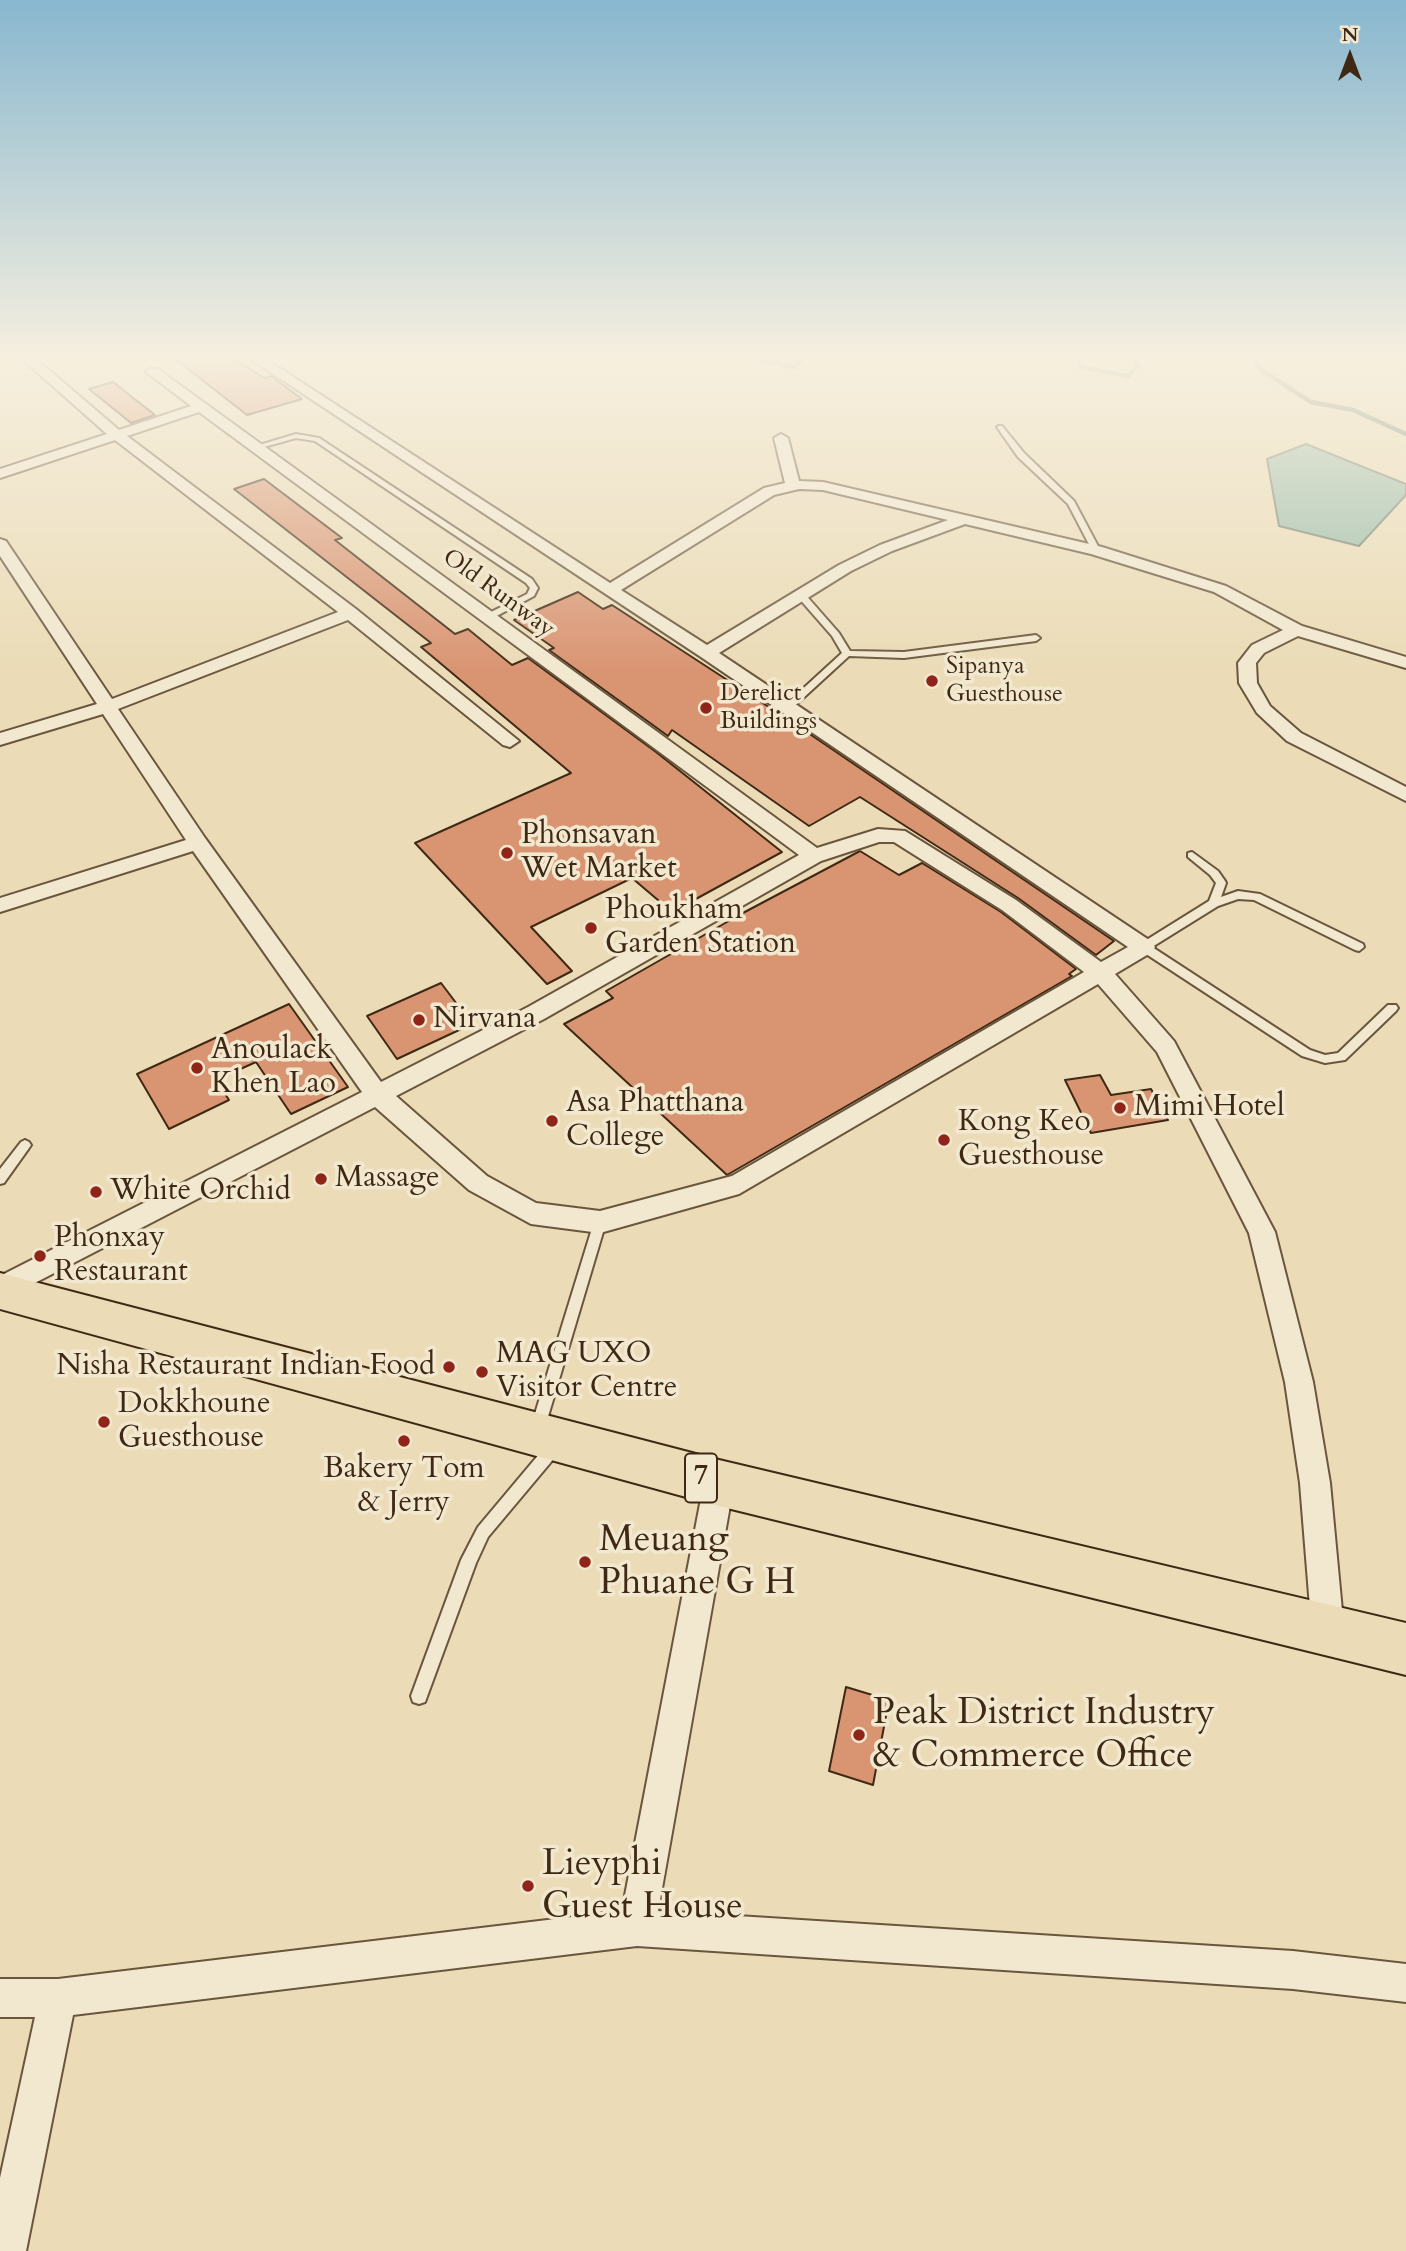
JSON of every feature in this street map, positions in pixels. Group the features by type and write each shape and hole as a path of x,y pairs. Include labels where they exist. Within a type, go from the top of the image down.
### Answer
{"highway":[{"name":"7","path":"0,1290 719,1483 1406,1649"}],"street":[{"path":"0,474 34,463"},
{"path":"153,463 350,613 510,741"},
{"name":"Old Runway","path":"279,463 814,856"},
{"path":"0,544 198,843 376,1093 478,1183 531,1213 600,1222 644,1213 739,1184 1144,947 786,709 707,653 416,463"},
{"path":"787,463 793,485"},
{"path":"610,590 769,492 793,485 823,486 1096,550 1220,589 1296,630 1338,645 1406,663"},
{"path":"707,653 800,594 886,548 964,519"},
{"path":"0,740 109,706 350,613"},
{"path":"1296,630 1258,649 1247,663 1248,683 1263,709 1294,737 1406,795"},
{"path":"0,1290 376,1093 536,1013 814,856 878,835 898,836 1009,905 1100,972 1166,1047 1262,1232 1301,1395 1315,1483 1328,1632"},
{"path":"0,905 198,843"},
{"path":"637,1928 719,1483"},
{"path":"0,1998 58,1998 637,1928 1293,1970 1406,1983"},
{"path":"5,2251 58,1998"}],"lane":[{"path":"353,463 529,581 534,588 530,596 488,617"},
{"path":"1029,463 1071,503 1081,517 1096,550"},
{"path":"800,594 836,635 847,653"},
{"path":"786,709 847,653 904,655 1036,638"},
{"path":"1192,855 1214,873 1220,883 1214,903"},
{"path":"1359,947 1256,897 1238,895 1214,903 1144,947 1306,1053 1325,1059 1341,1057 1392,1008"},
{"path":"0,1179 25,1145"},
{"path":"419,1696 469,1560 483,1532 547,1439 600,1222"}],"shaded area":[{"path":"1268,463 1354,463 1406,484 1406,495 1359,546 1279,526"}],"building":[{"path":"264,479 342,538 335,540 455,634 468,629 512,665 528,658 656,752 782,852 672,912 632,878 531,927 572,971 547,984 415,843 571,773 421,647 431,643 234,489"},
{"name":"Derelict Buildings","path":"578,592 603,609 612,605 795,724 1114,941 1096,955 1018,898 860,797 809,826 672,730 668,736 549,650 554,648 514,620"},
{"path":"860,851 899,875 922,863 1001,912 1076,969 1069,974 1072,976 727,1175 564,1024 613,998 606,991 741,914"},
{"path":"441,983 472,1024 397,1059 367,1016"},
{"name":"Anoulack Khen Lao","path":"289,1004 348,1087 291,1114 256,1062 216,1080 229,1100 169,1129 137,1074"},
{"name":"Mimi Hotel","path":"1100,1075 1111,1095 1151,1089 1168,1120 1091,1133 1065,1080"},
{"name":"Peak District Industry & Commerce Office","path":"846,1687 889,1700 873,1785 829,1771"}],"place":[{"name":"Sipanya Guesthouse","path":"932,681"},
{"name":"Derelict Buildings","path":"706,708"},
{"name":"Phonsavan Wet Market","path":"507,853"},
{"name":"Phoukham Garden Station","path":"591,928"},
{"name":"Nirvana","path":"419,1020"},
{"name":"Anoulack Khen Lao","path":"197,1068"},
{"name":"Mimi Hotel","path":"1120,1108"},
{"name":"Asa Phatthana College","path":"552,1121"},
{"name":"Kong Keo Guesthouse","path":"944,1140"},
{"name":"Massage","path":"321,1179"},
{"name":"White Orchid","path":"96,1192"},
{"name":"Phonxay Restaurant","path":"40,1256"},
{"name":"Nisha Restaurant Indian Food","path":"449,1367"},
{"name":"MAG UXO Visitor Centre","path":"482,1372"},
{"name":"Dokkhoune Guesthouse","path":"104,1422"},
{"name":"Bakery Tom & Jerry","path":"404,1441"},
{"name":"Meuang Phuane G H","path":"585,1562"},
{"name":"Peak District Industry & Commerce Office","path":"859,1735"},
{"name":"Lieyphi Guest House","path":"528,1886"}]}
